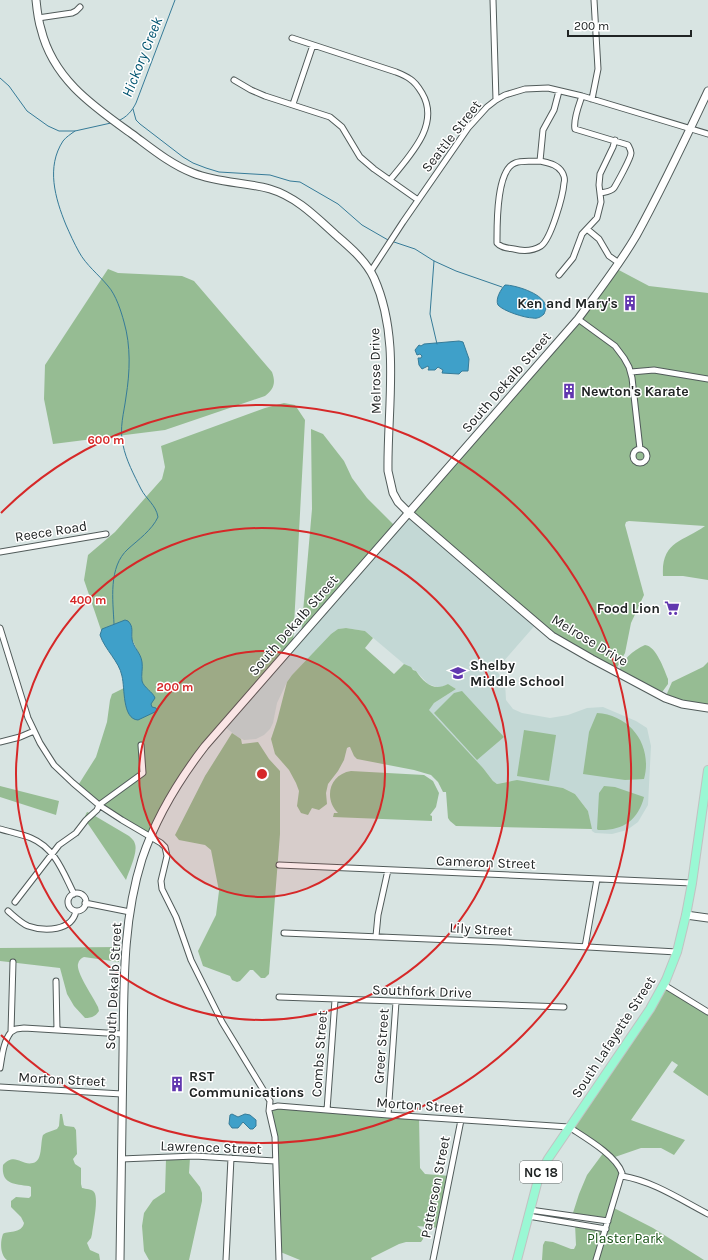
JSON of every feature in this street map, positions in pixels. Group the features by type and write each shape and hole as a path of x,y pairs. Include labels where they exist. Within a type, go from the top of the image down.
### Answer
{"main road":[{"name":"Melrose Drive","path":"36,0 38,18 52,60 63,76 86,99 134,136 180,167 212,179 258,186 288,197 316,217 351,248 371,271 383,304 390,337 389,477 395,498 409,513 552,636 585,656 665,698 682,704 708,708"},
{"name":"South Dekalb Street","path":"120,1260 124,963 130,912 137,877 150,837 173,790 204,746 578,319 619,263 635,237 659,194 708,91"},
{"name":"South Lafayette Street","path":"517,1260 539,1176 553,1150 650,1009 664,985 675,961 692,883 708,770"},
{"path":"686,915 708,918"}],"street":[{"path":"493,0 496,100"},
{"path":"592,99 598,70 594,0"},
{"path":"38,18 72,13 80,7"},
{"path":"292,38 396,72 411,79 420,88 426,100 428,112 427,124 423,134 390,180"},
{"path":"293,104 313,45"},
{"path":"234,80 251,90 330,117 342,127 360,157 374,169 418,200"},
{"name":"Seattle Street","path":"371,271 468,128 480,113 496,100 505,95 525,89 548,88 582,96 708,134"},
{"path":"540,161 543,130 554,110 559,91"},
{"path":"582,96 574,124 575,129 628,145 631,154 614,188 610,191 600,193"},
{"path":"559,275 573,258 582,234 597,218 601,208 598,180 613,148 615,140"},
{"path":"540,161 557,167 561,171 564,181 552,231 544,243 535,249 521,251 502,247 497,243 497,232 500,191 505,174 510,165 516,162 540,161"},
{"path":"587,229 599,239 608,256 619,263"},
{"path":"578,319 615,346 624,358 630,372 640,449"},
{"path":"630,372 654,370 708,379"},
{"name":"Reece Road","path":"0,552 106,534"},
{"path":"0,628 34,732 54,765 99,805 161,843 167,852 161,881 162,889 174,911 195,970 222,1022 269,1098 270,1112 276,1137 279,1260"},
{"path":"0,742 20,738 34,732"},
{"path":"15,902 59,845 76,832 97,810 99,805 143,773 141,745"},
{"path":"0,829 31,838 52,853 57,858 74,894"},
{"name":"Cameron Street","path":"279,865 692,883"},
{"path":"376,936 378,915 388,870"},
{"path":"586,947 597,879"},
{"path":"78,893 83,896 85,903 82,909 76,911 68,904 69,898 78,893"},
{"path":"85,903 130,912"},
{"path":"8,911 28,926 60,928 66,926 75,917 76,911"},
{"name":"Lily Street","path":"284,933 376,936 677,952"},
{"path":"11,1032 13,962"},
{"path":"56,981 57,1030"},
{"path":"664,985 708,1012"},
{"name":"Southfork Drive","path":"279,997 564,1007"},
{"name":"Combs Street","path":"327,1110 335,1000"},
{"name":"Greer Street","path":"388,1115 396,1002"},
{"path":"0,1068 8,1036 16,1029 24,1028 123,1034"},
{"name":"Morton Street","path":"0,1087 122,1094"},
{"name":"Morton Street","path":"270,1108 278,1106 569,1127"},
{"name":"Patterson Street","path":"433,1260 460,1120"},
{"path":"569,1127 612,1159 621,1170 622,1176 596,1260"},
{"name":"Lawrence Street","path":"121,1159 195,1156 276,1161"},
{"path":"226,1260 231,1158"},
{"path":"622,1176 650,1184 708,1214"},
{"path":"529,1213 608,1221"},
{"path":"529,1213 606,1229"}],"shaded area":[{"name":"Shelby Middle School","path":"409,513 537,623 496,670 505,682 506,700 513,709 522,713 550,718 568,715 587,708 603,707 636,721 647,728 651,746 648,805 638,822 627,830 612,834 595,833 592,831 588,811 575,794 563,788 510,781 497,784 493,781 483,768 428,710 434,703 456,689 448,684 440,688 428,684 416,671 404,664 365,631 346,628 338,629 331,634 287,682 277,703 273,723 264,735 256,739 244,740 236,736 223,725"}],"green space":[{"path":"615,268 649,286 708,293 708,580 683,576 663,576 663,564 670,549 675,544 705,526 626,522 625,525 644,595 631,623 625,653 615,671 572,648 409,513 554,347"},
{"path":"108,269 118,273 182,276 194,281 272,372 274,383 270,391 265,396 165,430 53,444 44,399 45,365"},
{"path":"284,403 295,405 305,420 293,644 205,746 150,837 77,787 96,757 107,722 112,694 142,679 138,652 132,639 132,630 114,624 101,630 84,580 88,555 115,532 162,479 165,467 161,446 265,408"},
{"path":"311,429 323,434 344,461 352,478 367,498 396,527 301,635 312,509"},
{"path":"346,628 365,631 373,638 365,648 394,674 404,664 411,667 422,679 434,687 448,684 456,689 434,703 429,710 483,768 493,781 497,784 517,780 563,788 575,794 588,811 592,829 456,826 448,818 446,792 443,792 438,782 431,775 414,770 357,759 350,747 347,748 344,760 328,784 326,793 327,804 319,810 312,808 308,815 301,813 297,806 299,791 296,783 289,770 275,754 271,739 287,682 331,634 338,629"},
{"path":"645,645 653,649 662,664 668,679 668,684 660,695 618,673 628,656"},
{"path":"708,662 708,708 665,698 672,682 703,667"},
{"path":"462,691 504,737 477,760 434,713 454,693"},
{"path":"597,713 609,715 620,720 637,734 645,755 646,767 644,779 625,780 583,774 589,732"},
{"path":"524,730 556,735 549,781 517,776"},
{"path":"232,733 241,739 242,744 258,742 269,759 280,771 280,834 269,974 265,978 261,978 253,970 250,970 240,981 237,982 232,980 230,976 203,966 198,951 216,915 219,891 211,850 205,845 179,840 175,835 205,776"},
{"path":"351,771 424,775 433,781 439,793 436,807 430,815 432,816 432,821 333,817 334,813 338,813 333,807 331,801 331,788 338,777"},
{"path":"0,786 59,801 56,815 0,797"},
{"path":"604,786 615,787 644,797 638,812 628,823 614,829 598,830 599,793"},
{"path":"87,812 129,836 134,841 136,847 133,862 126,880 84,818"},
{"path":"120,947 119,962 84,957 79,961 78,968 80,973 99,1011 94,1016 89,1018 85,1018 74,1006 67,994 60,968 0,961 0,948"},
{"name":"Plaster Park","path":"664,985 708,1012 708,1096 673,1072 678,1065 672,1061 631,1120 685,1140 674,1155 661,1148 641,1148 612,1158 621,1170 612,1207 653,1228 704,1260 542,1260 543,1245 545,1241 574,1249 576,1245 575,1224 605,1229 608,1222 572,1216 587,1175 604,1152 569,1127"},
{"path":"271,1107 419,1117 420,1168 425,1174 450,1176 440,1228 417,1226 424,1232 421,1242 406,1242 399,1244 371,1258 372,1260 300,1260 278,1251 275,1161 269,1111"},
{"path":"60,1114 62,1114 64,1125 74,1127 76,1130 77,1154 73,1159 75,1164 81,1168 82,1188 92,1190 95,1195 96,1206 92,1234 87,1243 90,1250 99,1254 100,1260 7,1260 3,1255 1,1248 3,1234 17,1231 23,1227 24,1223 21,1217 11,1207 11,1201 16,1197 29,1198 31,1196 31,1187 10,1182 6,1179 4,1176 3,1165 7,1161 15,1159 25,1163 36,1162 40,1155 43,1135 57,1129 59,1126"},
{"path":"190,1158 189,1173 200,1187 202,1201 189,1260 149,1260 144,1251 142,1226 144,1213 153,1200 165,1192 166,1159"}],"water":[{"path":"505,285 521,288 538,296 546,305 544,314 537,318 529,318 504,310 498,305 497,300"},
{"path":"459,341 463,342 469,359 468,371 462,371 459,374 442,373 443,370 438,367 435,370 428,370 428,366 422,369 419,365 418,358 421,358 422,356 420,354 417,355 415,350 419,345"},
{"path":"125,620 131,625 133,642 141,659 142,681 155,698 151,704 157,711 138,720 129,714 125,702 122,676 115,660 105,646 100,635 102,629"},
{"path":"232,1114 238,1117 245,1114 250,1115 256,1120 256,1126 253,1129 250,1129 243,1122 238,1128 232,1128 229,1124 230,1115"}],"waterway":[{"name":"Hickory Creek","path":"118,121 129,114 136,103 175,0"},
{"name":"Hickory Creek","path":"0,78 9,86 27,111 48,126 59,131 75,131 111,123"},
{"path":"133,109 136,120 140,124 193,163 219,172 270,175 290,181 300,182 338,204 362,225 388,240"},
{"path":"75,131 63,141 55,161 54,183 58,204 79,252 85,261 111,290 116,298 121,313 128,340 129,359 122,427 124,451 143,493 155,509 158,517 149,530 122,556 117,565 113,584 114,624"},
{"path":"394,242 415,249 434,261 456,271 502,287"},
{"path":"434,261 430,314 437,344"}],"place":[{"name":"Ken and Mary's","path":"630,303"},
{"name":"Newton's Karate","path":"569,391"},
{"name":"Food Lion","path":"672,608"},
{"name":"Shelby Middle School","path":"458,673"},
{"name":"RST Communications","path":"177,1084"}]}
